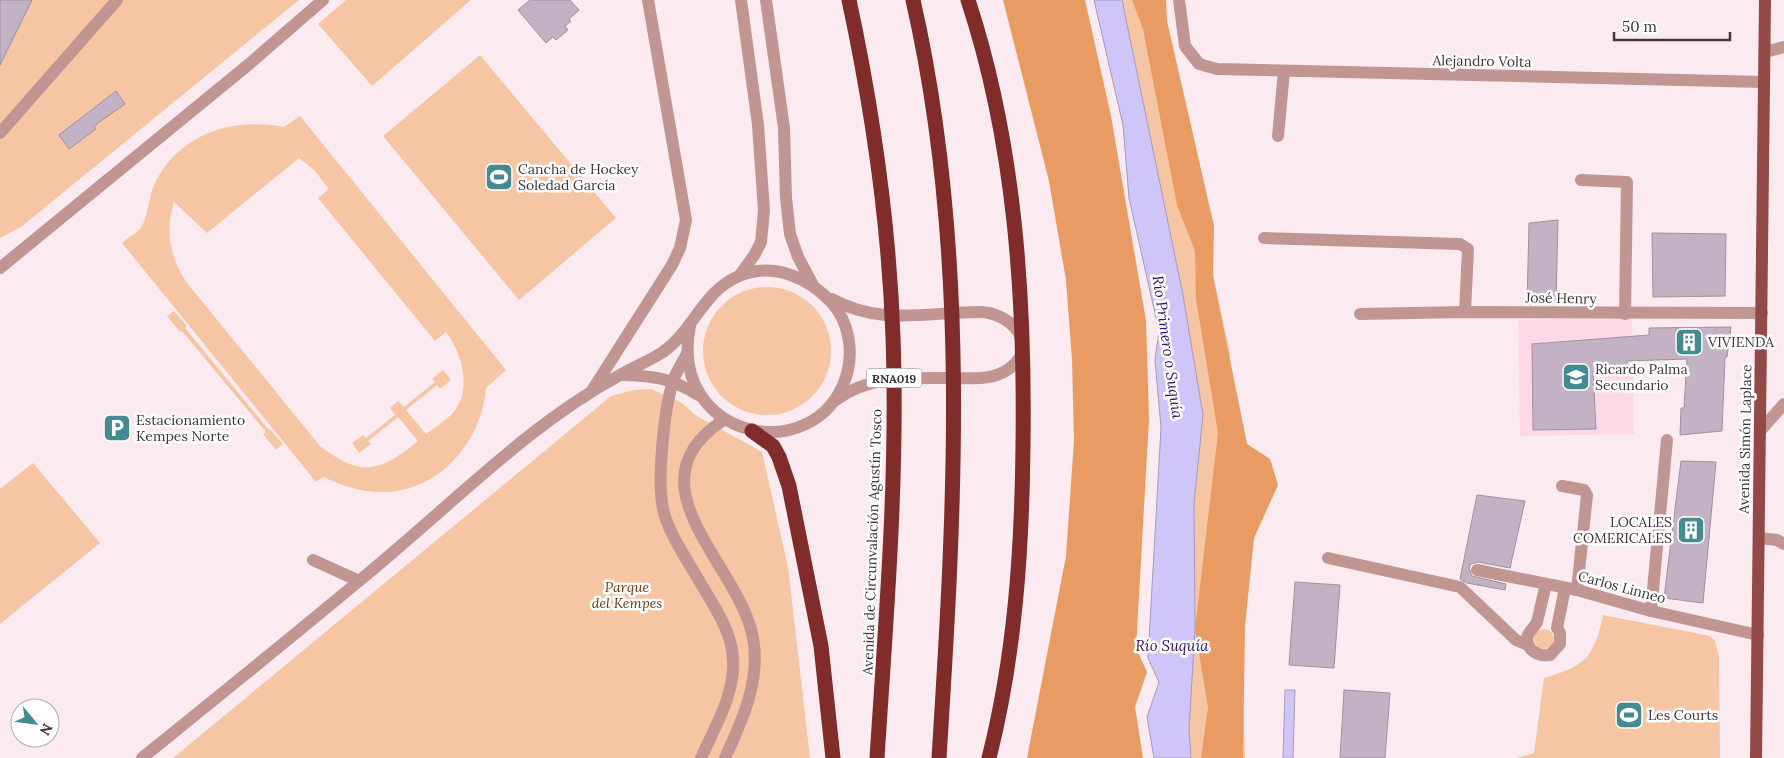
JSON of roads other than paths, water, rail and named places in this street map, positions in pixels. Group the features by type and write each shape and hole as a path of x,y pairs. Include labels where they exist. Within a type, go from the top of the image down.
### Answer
{"highway":[{"name":"Avenida de Circunvalación Agustín Tosco","path":"849,0 861,56 881,177 893,338 891,529 877,758"},
{"path":"913,0 943,177 954,339 954,503 939,758"},
{"path":"968,0 984,51 998,112 1012,212 1023,344 1022,535 1018,593 1003,697 989,758"},
{"path":"752,431 773,446 785,471 809,580 821,646 833,758"}],"main road":[{"name":"Avenida Simón Laplace","path":"1756,758 1766,0"}],"street":[{"path":"0,133 117,0"},
{"path":"0,268 241,71 323,0"},
{"path":"592,391 672,265 680,248 686,220 648,0"},
{"path":"740,275 755,254 760,242 764,211 758,125 741,0"},
{"path":"766,0 784,128 786,198 790,234 798,257 813,285"},
{"name":"Alejandro Volta","path":"1179,0 1185,46 1199,64 1217,69 1764,82"},
{"path":"1765,52 1784,47"},
{"path":"1278,136 1284,71"},
{"path":"1581,180 1628,182 1625,314"},
{"path":"1264,238 1460,244 1468,249 1465,312"},
{"path":"142,758 359,581 526,438 592,391 620,374 664,351 690,326 709,297 724,284 740,275 757,271 788,273 813,285 824,294 853,310 881,315 990,313 1009,320 1016,327 1023,344 1021,353 1011,367 993,377 910,378 870,383 847,392 819,414 793,429 768,433 752,431 725,419 701,396 673,381 659,377 620,374"},
{"path":"824,294 841,316 847,329 850,353 846,378 830,405"},
{"name":"José Henry","path":"1360,314 1465,312 1762,313"},
{"path":"690,326 686,354 673,381 660,482 664,513 672,533 719,616 731,646 734,662 732,679 720,715 701,758"},
{"path":"686,354 691,376 701,396"},
{"path":"1760,431 1784,404"},
{"path":"725,419 705,433 692,449 686,469 685,490 691,516 739,601 754,638 755,659 752,685 745,714 725,758"},
{"path":"1651,611 1667,440"},
{"path":"1328,558 1460,587 1516,640 1528,645 1539,656 1550,655 1558,649 1561,639 1557,628 1571,589 1587,494 1584,490 1562,486"},
{"path":"1759,538 1777,540 1784,544"},
{"path":"312,560 359,581"},
{"name":"Carlos Linneo","path":"1477,570 1571,589 1651,611 1758,635"},
{"path":"1528,645 1529,634 1536,625 1546,584"}],"water":[{"name":"Río Suquía","path":"1094,0 1122,0 1183,295 1203,415 1194,503 1195,629 1189,729 1191,758 1154,758 1147,717 1159,682 1148,658 1161,428 1155,360 1159,331 1129,198 1123,125"},
{"path":"1285,690 1295,690 1293,758 1283,758"}],"place":[{"name":"Cancha de Hockey Soledad García","path":"499,177"},
{"name":"VIVIENDA","path":"1689,342"},
{"name":"Ricardo Palma Secundario","path":"1576,377"},
{"name":"Estacionamiento Kempes Norte","path":"117,428"},
{"name":"LOCALES COMERICALES","path":"1691,530"},
{"name":"Les Courts","path":"1629,715"}],"water label":[{"name":"Río Primero o Suquía","path":"1168,347"}],"park label":[{"name":"Parque del Kempes","path":"627,596"}]}
